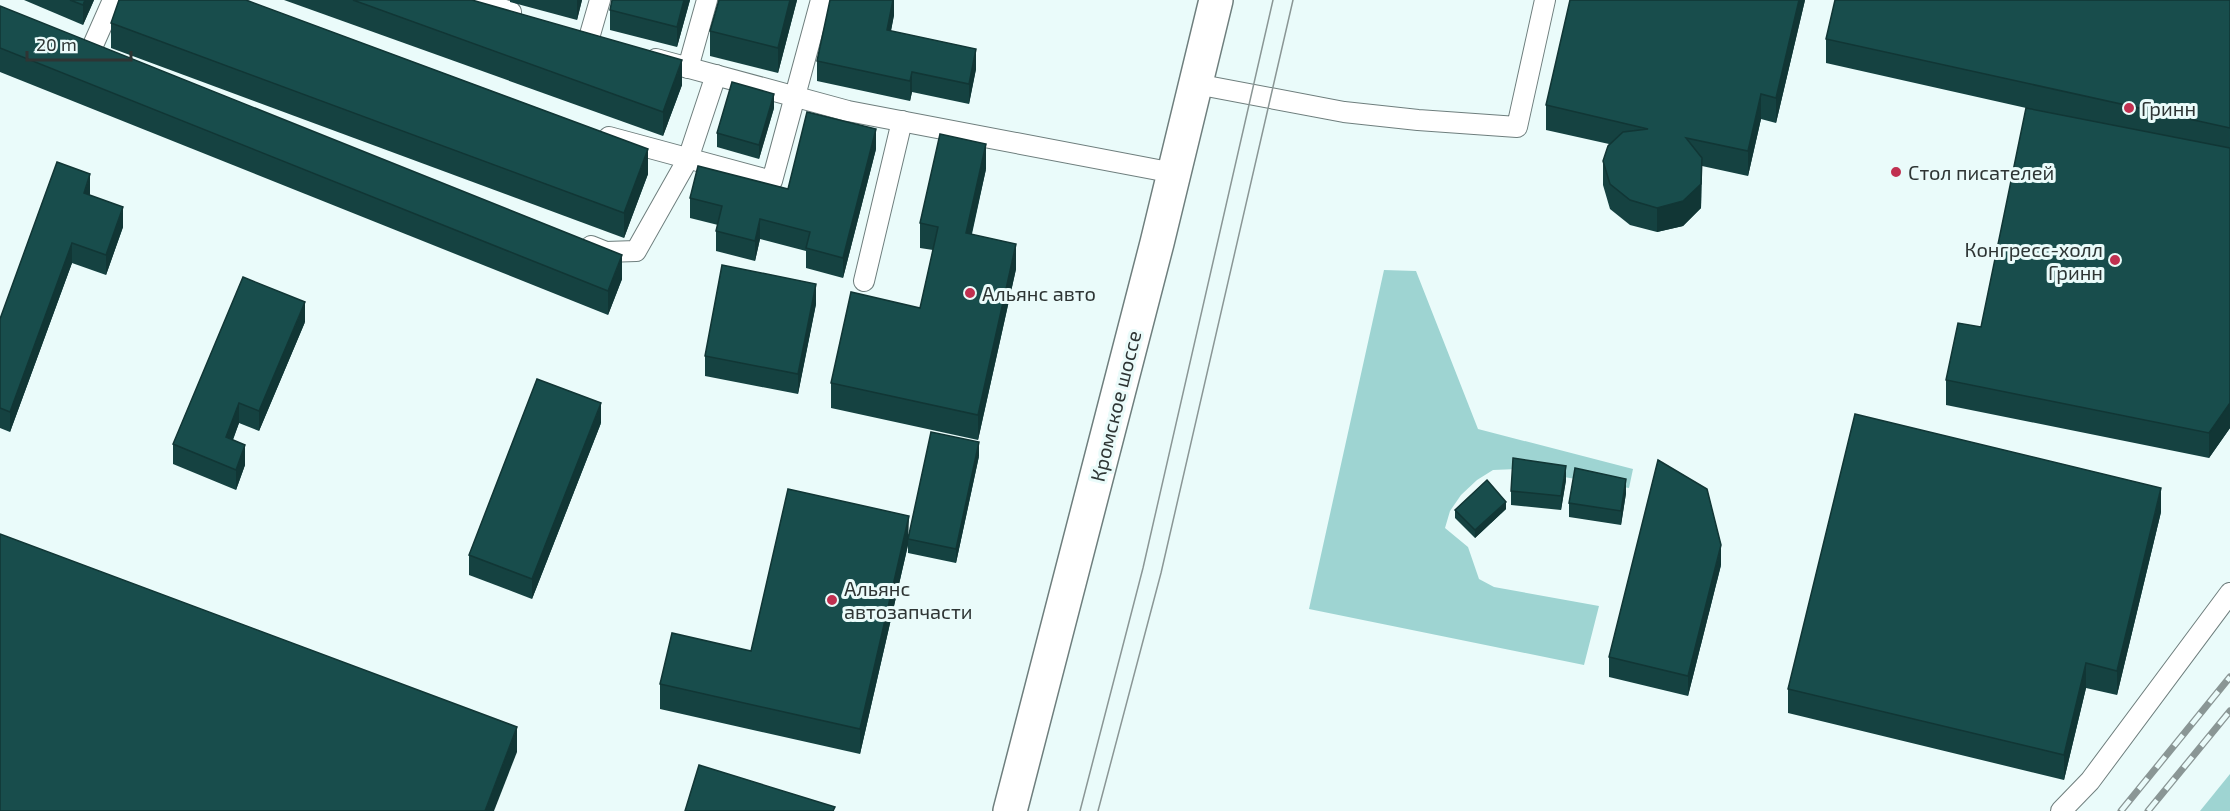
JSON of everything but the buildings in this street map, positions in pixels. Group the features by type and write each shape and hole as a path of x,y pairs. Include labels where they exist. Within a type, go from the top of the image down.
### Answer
{"main road":[{"name":"Кромское шоссе","path":"1010,811 1174,173 1216,0"}],"lane":[{"path":"90,52 113,0"},
{"path":"590,38 600,0"},
{"path":"688,68 707,0"},
{"path":"589,130 772,181 821,0"},
{"path":"1196,84 1344,112 1517,127 1545,0"},
{"path":"485,2 523,16"},
{"path":"567,31 608,45"},
{"path":"70,45 112,61"},
{"path":"637,54 848,111 1174,173"},
{"path":"573,239 606,252 636,251 688,159 716,75"},
{"path":"864,281 902,121"},
{"path":"2061,811 2090,781 2230,593"}],"shaded area":[{"path":"1384,270 1416,271 1478,429 1633,469 1629,488 1517,469 1493,470 1477,480 1461,495 1450,511 1445,528 1468,547 1479,579 1494,587 1599,606 1584,665 1309,609"},
{"path":"2230,774 2230,811 2200,811"}],"tram line":[{"path":"1080,811 1143,568 1273,0"},
{"path":"1098,811 1161,573 1293,0"}],"railway":[{"path":"2121,811 2230,677"},
{"path":"2148,811 2230,711"}],"place":[{"name":"Гринн","path":"2129,108"},
{"name":"Стол писателей","path":"1896,172"},
{"name":"Конгресс-холл Гринн","path":"2115,260"},
{"name":"Альянс авто","path":"970,293"},
{"name":"Альянс автозапчасти","path":"832,600"}]}
